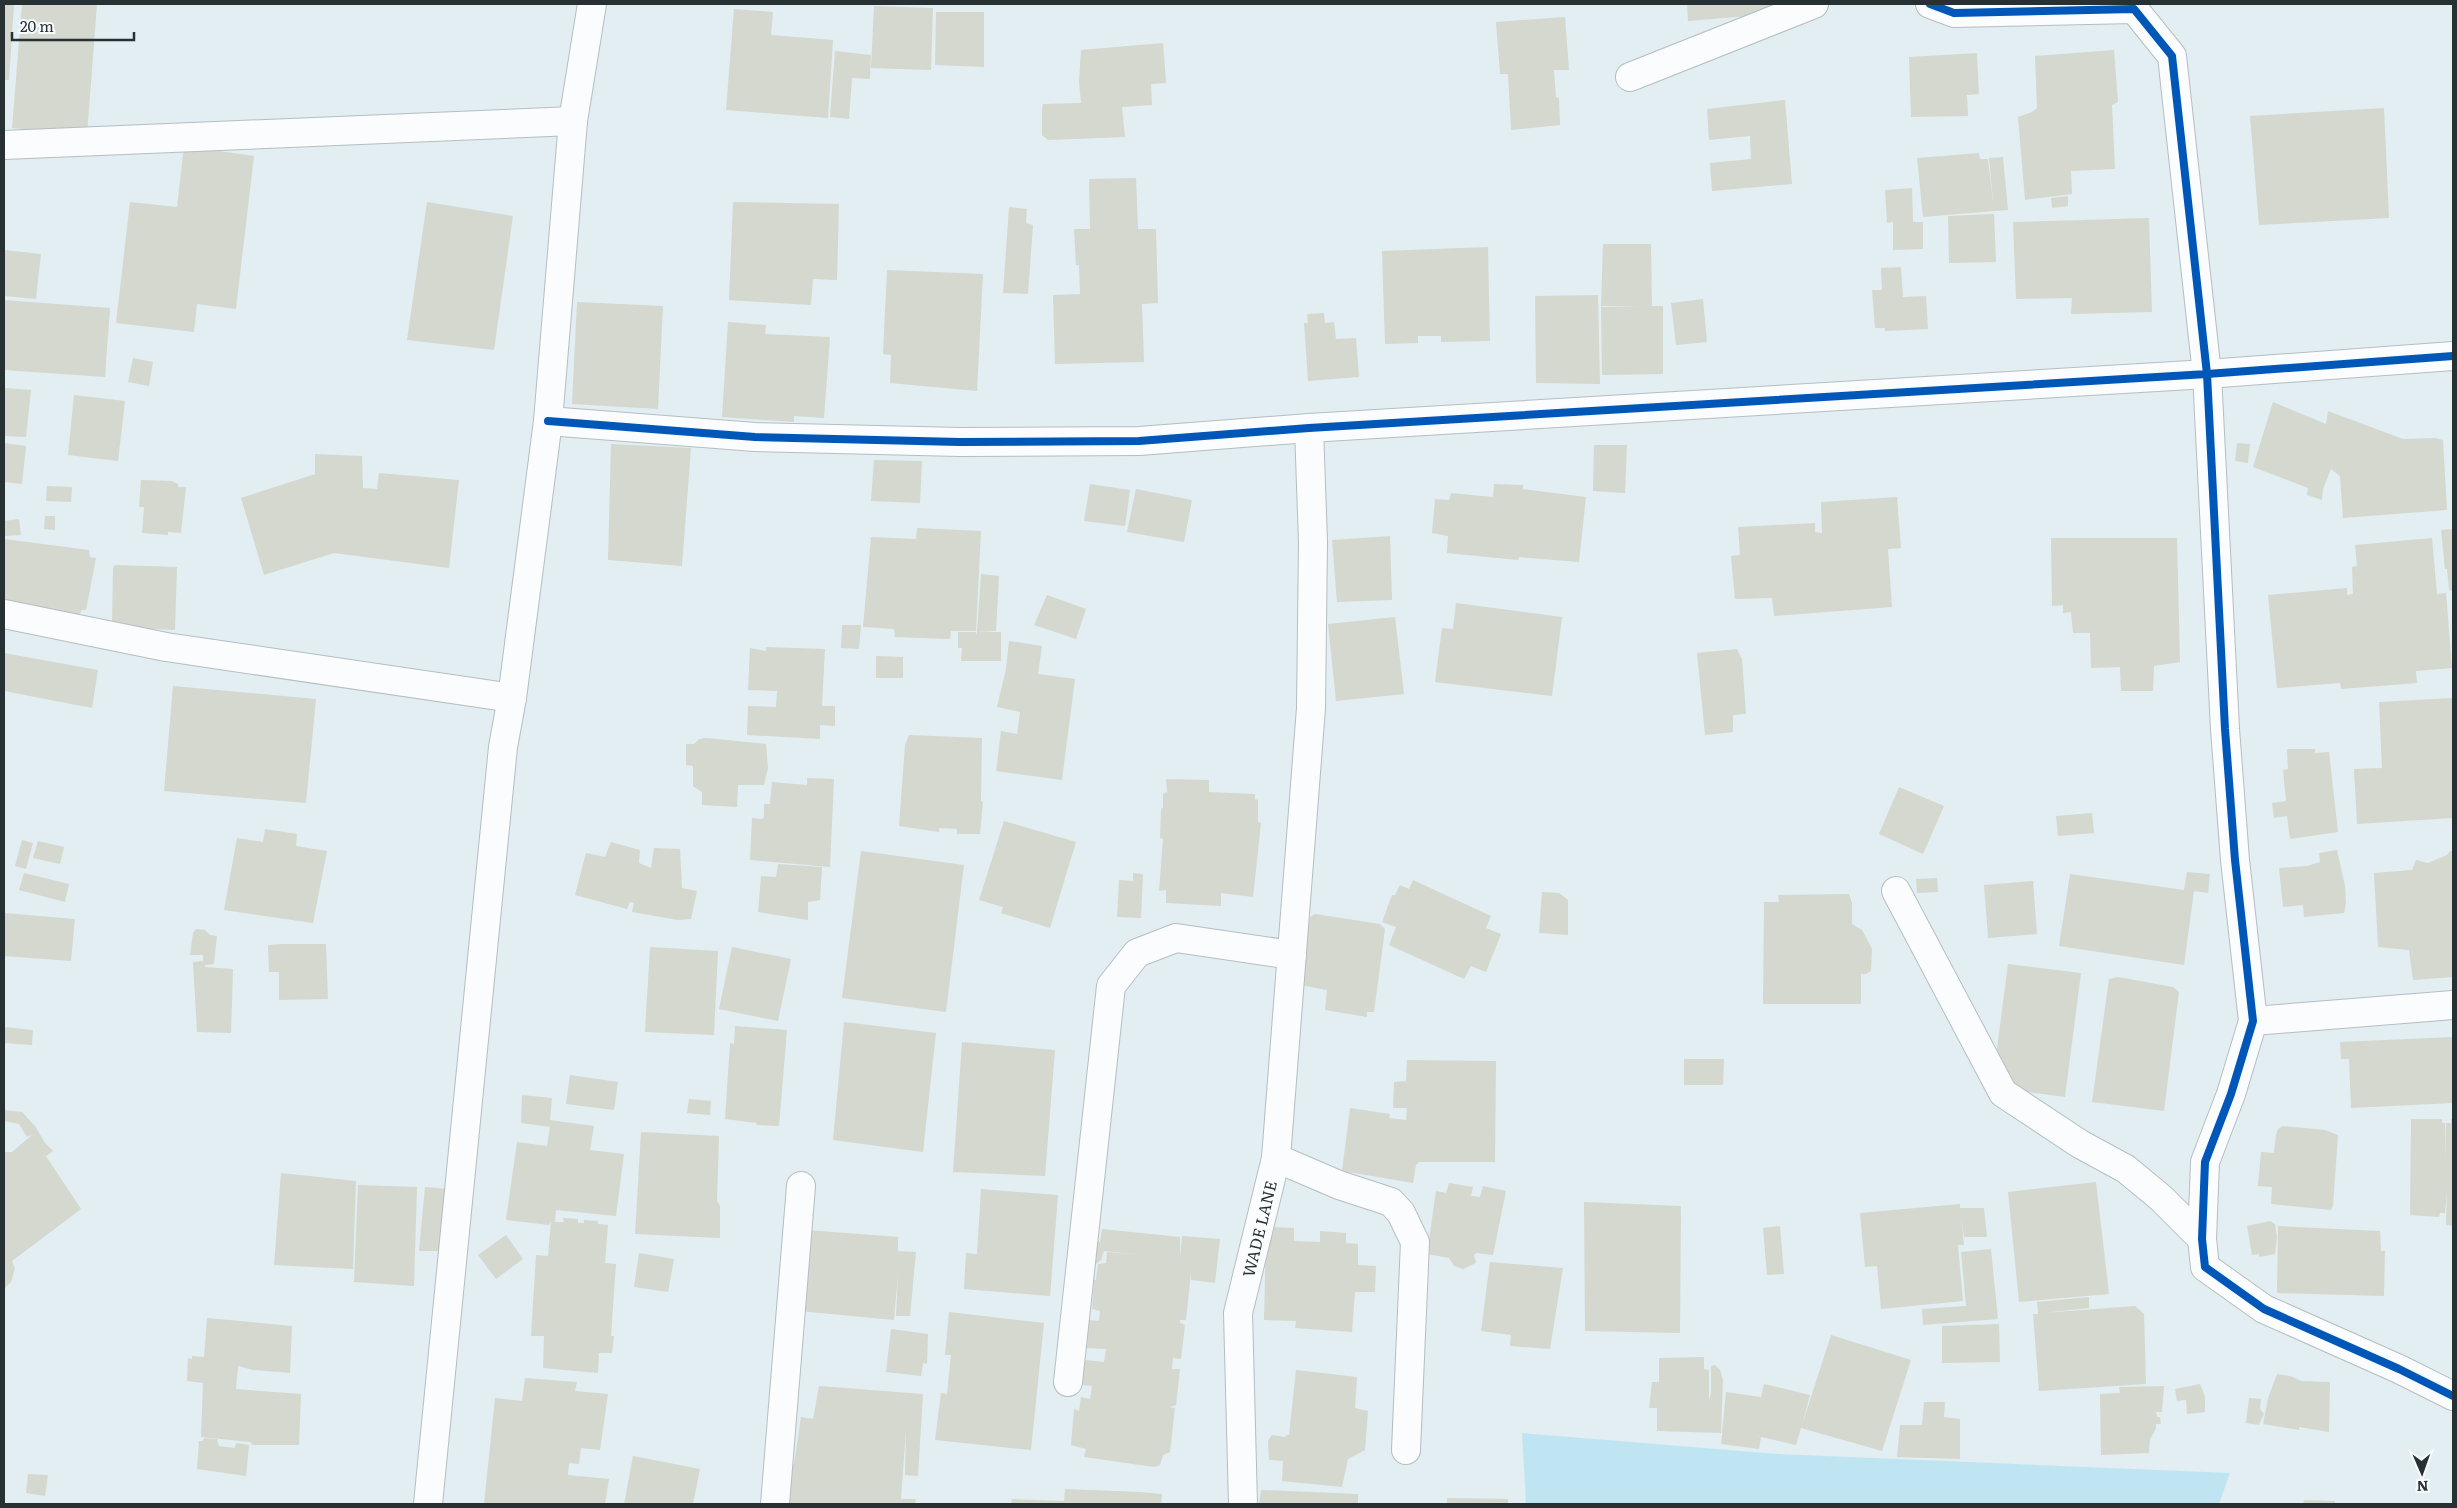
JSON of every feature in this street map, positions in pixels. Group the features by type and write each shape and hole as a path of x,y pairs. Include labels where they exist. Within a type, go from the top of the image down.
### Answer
{"street":[{"path":"428,1504 503,747 512,698 548,421 573,121 592,4"},
{"path":"1630,77 1814,4"},
{"path":"1930,4 1954,13 2134,9 2172,56 2207,374 2225,729 2235,860 2253,1021 2231,1094 2205,1162 2202,1239 2205,1266 2264,1309 2399,1369 2453,1396"},
{"path":"4,145 573,121"},
{"path":"548,421 755,436 960,442 1139,441 1309,428 2207,374 2453,356"},
{"name":"WADE LANE","path":"1242,1504 1238,1313 1276,1158 1311,708 1313,542 1309,428"},
{"path":"4,614 166,647 512,698"},
{"path":"1896,891 2003,1092 2080,1144 2126,1169 2161,1198 2202,1239"},
{"path":"1068,1382 1111,986 1137,953 1176,938 1292,955"},
{"path":"2253,1021 2453,1005"},
{"path":"1276,1158 1339,1185 1391,1202 1402,1213 1416,1242 1406,1450"},
{"path":"775,1504 801,1186"}],"shaded area":[{"path":"1522,1433 1778,1454 2230,1473 2219,1504 1526,1504"}],"building":[{"path":"4,4 14,4 9,80 4,80"},
{"path":"22,4 97,4 87,135 12,128"},
{"path":"1687,4 1773,4 1773,14 1688,21"},
{"path":"874,6 933,8 931,70 871,68"},
{"path":"734,9 773,12 771,35 833,40 828,118 726,110"},
{"path":"936,12 984,12 984,67 935,65"},
{"path":"1565,17 1569,70 1554,70 1556,97 1559,98 1560,125 1511,130 1508,74 1500,74 1496,22"},
{"path":"1163,43 1166,83 1151,84 1152,105 1122,107 1125,137 1048,140 1042,135 1043,104 1081,103 1079,82 1081,50"},
{"path":"2114,50 2118,102 2112,105 2115,169 2071,171 2072,194 2025,200 2018,117 2037,108 2035,56"},
{"path":"835,51 871,55 870,79 852,78 849,119 830,117"},
{"path":"1977,53 1979,94 1967,95 1968,116 1911,117 1909,57"},
{"path":"1785,100 1792,184 1712,191 1710,163 1751,159 1750,136 1709,140 1707,109"},
{"path":"2384,108 2389,218 2259,225 2250,116"},
{"path":"184,146 254,156 236,309 197,304 194,332 116,323 130,202 177,207"},
{"path":"1979,153 1980,159 1988,159 1994,211 1923,217 1917,158"},
{"path":"2003,157 2008,210 1994,211 1989,158"},
{"path":"1136,178 1138,229 1156,229 1158,303 1142,304 1144,362 1055,364 1053,295 1080,294 1079,265 1076,265 1074,229 1090,229 1089,179"},
{"path":"1912,188 1913,222 1923,222 1923,249 1893,250 1893,222 1887,223 1885,190"},
{"path":"2068,196 2068,206 2052,208 2051,198"},
{"path":"427,202 513,216 494,350 407,340"},
{"path":"733,202 839,204 837,280 813,279 811,305 729,300"},
{"path":"1009,207 1027,209 1026,223 1033,225 1028,294 1003,293"},
{"path":"1994,214 1996,262 1949,263 1948,216"},
{"path":"2149,218 2152,312 2071,314 2072,298 2016,299 2013,222"},
{"path":"1603,244 1651,244 1652,306 1663,306 1663,374 1602,375 1601,307 1641,306 1601,306"},
{"path":"1488,247 1490,341 1441,342 1441,336 1418,336 1418,343 1385,344 1382,251"},
{"path":"4,250 41,254 36,299 4,296"},
{"path":"1901,267 1903,297 1926,296 1928,329 1885,331 1885,328 1875,328 1872,290 1882,290 1881,268"},
{"path":"887,270 983,274 977,391 890,383 891,355 883,354"},
{"path":"1598,295 1600,384 1536,383 1535,296"},
{"path":"1703,299 1707,342 1676,345 1671,303"},
{"path":"4,300 110,308 105,377 4,370"},
{"path":"577,302 663,306 658,409 572,404"},
{"path":"1324,313 1325,323 1334,322 1336,339 1356,338 1359,377 1308,381 1304,323 1308,323 1307,314"},
{"path":"728,322 766,325 765,334 830,337 824,418 794,416 794,422 722,417"},
{"path":"133,358 153,362 149,386 128,382"},
{"path":"4,388 31,390 26,437 4,436"},
{"path":"74,395 125,401 118,461 68,455"},
{"path":"2273,402 2326,424 2328,411 2403,439 2435,438 2443,440 2447,510 2343,518 2340,476 2331,469 2323,489 2322,500 2307,495 2308,488 2253,467"},
{"path":"4,443 26,446 22,484 4,482"},
{"path":"2237,443 2250,444 2248,463 2235,461"},
{"path":"611,444 691,448 682,566 608,560"},
{"path":"1594,445 1627,445 1625,493 1593,491"},
{"path":"315,454 362,456 363,488 377,489 379,473 459,480 449,568 334,553 264,575 241,498 315,474"},
{"path":"874,460 922,461 920,503 871,501"},
{"path":"141,480 172,481 178,484 178,487 186,487 181,533 168,532 168,535 142,533 144,507 139,507"},
{"path":"1090,484 1130,490 1125,526 1084,521"},
{"path":"1494,484 1523,485 1523,489 1586,497 1579,562 1519,557 1518,560 1447,553 1448,536 1432,533 1435,499 1449,500 1451,493 1493,497"},
{"path":"47,486 72,487 71,502 46,501"},
{"path":"1136,489 1192,500 1184,542 1127,532"},
{"path":"1897,497 1901,548 1888,549 1892,607 1774,616 1772,598 1735,599 1731,556 1740,555 1738,527 1815,523 1815,532 1822,533 1821,502"},
{"path":"45,516 55,516 55,530 44,529"},
{"path":"19,519 21,535 4,536 4,521"},
{"path":"917,528 981,531 976,631 951,631 950,639 895,637 894,629 863,627 871,537 916,539"},
{"path":"2453,529 2453,591 2449,590 2441,530"},
{"path":"1390,536 1392,600 1337,602 1332,540"},
{"path":"2051,538 2177,538 2180,662 2154,666 2153,691 2121,691 2120,667 2091,668 2090,633 2073,633 2071,612 2063,613 2063,605 2052,606"},
{"path":"2432,538 2437,594 2446,593 2452,668 2416,671 2417,683 2341,689 2340,683 2277,688 2268,595 2347,588 2347,595 2353,594 2352,567 2357,566 2355,545"},
{"path":"4,539 89,550 90,557 96,558 86,610 82,610 77,615 4,604"},
{"path":"115,565 177,567 175,630 112,625 113,568"},
{"path":"981,574 999,576 996,631 977,632"},
{"path":"1047,595 1086,609 1076,639 1034,625"},
{"path":"1456,603 1562,617 1552,696 1435,682 1442,628 1453,629"},
{"path":"1395,617 1404,694 1336,701 1328,624"},
{"path":"842,625 861,625 859,649 841,648"},
{"path":"958,632 976,632 976,636 977,632 1001,632 1001,661 961,661 962,648 958,648"},
{"path":"1009,641 1042,646 1038,674 1075,679 1062,780 996,771 1001,731 1017,734 1020,712 997,707 1006,669"},
{"path":"766,647 825,649 822,706 835,706 835,726 820,725 820,739 747,735 748,706 776,707 777,691 748,690 750,648 766,651"},
{"path":"1737,649 1742,659 1746,714 1733,715 1733,732 1705,735 1697,653"},
{"path":"4,653 98,670 92,708 4,691"},
{"path":"876,656 903,657 903,678 876,678"},
{"path":"173,686 316,699 306,803 164,791"},
{"path":"2453,698 2453,818 2357,824 2354,769 2382,768 2379,702"},
{"path":"909,735 982,738 981,801 983,802 980,834 957,834 957,829 939,828 939,832 899,826 905,745"},
{"path":"706,738 766,744 768,768 764,785 738,785 737,807 702,805 702,792 693,786 693,766 686,765 686,744 694,744 699,739"},
{"path":"2287,749 2315,749 2315,753 2329,752 2338,832 2290,839 2287,816 2274,818 2272,803 2286,801 2283,770 2288,769"},
{"path":"807,778 834,779 830,867 750,860 752,818 762,819 764,817 764,804 770,804 772,782 807,785"},
{"path":"1166,779 1209,780 1209,792 1255,794 1255,799 1258,800 1258,822 1261,823 1253,897 1221,893 1221,906 1166,903 1166,890 1159,891 1163,839 1160,838 1161,809 1163,807 1163,794 1167,792"},
{"path":"1899,787 1944,806 1923,854 1879,834"},
{"path":"2092,813 2094,833 2058,836 2056,816"},
{"path":"1004,821 1076,842 1050,928 1001,913 1003,907 979,900"},
{"path":"265,829 297,834 296,846 327,851 313,923 224,910 237,838 263,842"},
{"path":"22,840 33,843 26,869 15,866"},
{"path":"38,841 64,847 60,864 33,858"},
{"path":"611,842 640,850 639,863 651,868 654,848 680,849 682,888 697,891 691,919 678,920 632,912 634,903 630,902 627,909 575,895 586,853 605,857"},
{"path":"2337,850 2345,886 2346,903 2344,913 2304,917 2303,905 2283,907 2279,868 2307,866 2320,862 2319,853"},
{"path":"861,851 964,865 946,1012 842,998"},
{"path":"2450,851 2453,851 2453,977 2413,980 2409,950 2378,947 2374,873 2412,870 2416,860 2428,863 2447,855"},
{"path":"778,864 822,867 820,900 808,902 808,920 758,912 761,876 776,877"},
{"path":"2187,872 2210,874 2208,893 2194,891 2184,965 2059,946 2070,874 2184,890"},
{"path":"24,873 69,884 65,902 19,890"},
{"path":"1133,873 1143,874 1141,918 1117,917 1119,880 1133,881"},
{"path":"1937,878 1938,892 1917,893 1916,879"},
{"path":"1413,880 1491,916 1486,928 1501,934 1486,972 1471,966 1464,979 1389,945 1396,927 1382,922 1392,895 1395,895 1400,885 1409,889"},
{"path":"2033,881 2037,934 1988,938 1984,885"},
{"path":"1542,892 1559,893 1568,900 1568,935 1539,933"},
{"path":"1849,894 1852,903 1852,924 1862,930 1872,949 1871,971 1861,974 1861,1004 1763,1004 1764,902 1779,902 1778,895"},
{"path":"4,913 75,919 71,961 4,956"},
{"path":"1315,914 1380,924 1385,929 1374,1012 1367,1012 1367,1017 1325,1010 1327,990 1305,986 1301,982 1310,917"},
{"path":"196,929 205,930 210,935 217,936 214,964 205,965 205,967 233,969 231,1033 197,1032 193,962 203,961 203,955 190,955 193,933"},
{"path":"326,944 328,999 279,1000 279,972 269,972 268,945"},
{"path":"650,947 718,951 714,1035 645,1032"},
{"path":"732,947 791,959 778,1021 719,1009"},
{"path":"2008,964 2081,973 2065,1097 1992,1087"},
{"path":"2118,977 2173,987 2179,992 2164,1111 2092,1102 2109,979"},
{"path":"844,1022 936,1033 923,1152 833,1140"},
{"path":"735,1026 787,1030 779,1126 756,1125 757,1123 725,1119 730,1043 734,1044"},
{"path":"4,1027 33,1030 32,1045 4,1043"},
{"path":"2453,1037 2453,1103 2351,1108 2349,1059 2341,1059 2340,1042"},
{"path":"962,1042 1055,1050 1045,1176 953,1172"},
{"path":"1684,1059 1724,1059 1723,1085 1684,1085"},
{"path":"1407,1060 1496,1061 1495,1162 1419,1162 1416,1165 1413,1183 1342,1171 1350,1108 1390,1114 1389,1118 1406,1120 1407,1108 1393,1108 1394,1082 1406,1081"},
{"path":"570,1075 618,1082 614,1110 566,1104"},
{"path":"522,1095 552,1098 550,1120 594,1126 590,1150 624,1154 616,1216 556,1210 555,1222 564,1222 563,1218 578,1219 578,1223 584,1223 584,1220 598,1221 598,1224 608,1225 605,1263 616,1264 611,1336 614,1336 612,1353 599,1353 598,1373 543,1368 544,1336 531,1336 536,1255 548,1256 551,1221 549,1225 506,1220 517,1142 547,1146 550,1127 521,1123"},
{"path":"689,1099 711,1101 710,1115 687,1113"},
{"path":"4,1110 22,1112 35,1126 45,1143 53,1151 46,1156 81,1209 12,1261 15,1268 11,1282 4,1289 4,1152 12,1152 33,1134 27,1137 19,1124 4,1121"},
{"path":"2411,1119 2442,1119 2442,1123 2445,1123 2445,1160 2446,1123 2451,1123 2451,1119 2453,1119 2453,1226 2446,1225 2447,1192 2445,1213 2440,1213 2439,1217 2410,1215"},
{"path":"2283,1126 2325,1130 2338,1135 2333,1206 2331,1210 2271,1204 2272,1187 2258,1186 2261,1152 2274,1153 2278,1129"},
{"path":"641,1132 719,1136 717,1201 720,1206 720,1238 635,1234"},
{"path":"281,1173 356,1181 353,1269 274,1265"},
{"path":"2096,1182 2109,1294 2019,1302 2008,1192"},
{"path":"1449,1183 1473,1187 1471,1196 1480,1197 1483,1186 1506,1191 1493,1255 1476,1253 1474,1255 1476,1263 1463,1269 1454,1266 1449,1258 1427,1254 1436,1191 1446,1193"},
{"path":"358,1185 417,1187 414,1286 354,1282"},
{"path":"425,1187 449,1189 446,1251 419,1251"},
{"path":"981,1189 1058,1195 1050,1296 964,1289 966,1253 977,1254"},
{"path":"1584,1202 1681,1206 1680,1333 1585,1331"},
{"path":"1960,1204 1960,1208 1984,1208 1987,1237 1964,1237 1961,1216 1964,1245 1958,1245 1963,1301 1881,1309 1877,1266 1865,1267 1860,1213"},
{"path":"2270,1221 2275,1224 2277,1237 2275,1254 2259,1257 2259,1254 2252,1255 2247,1226"},
{"path":"1780,1226 1784,1274 1767,1275 1763,1228"},
{"path":"2278,1226 2380,1231 2381,1251 2385,1251 2384,1296 2277,1293"},
{"path":"1273,1227 1294,1228 1294,1241 1320,1242 1320,1231 1346,1233 1346,1243 1358,1244 1358,1265 1376,1266 1375,1292 1355,1292 1352,1332 1295,1328 1296,1321 1264,1320 1266,1239 1269,1234 1273,1234"},
{"path":"1102,1229 1180,1237 1180,1259 1182,1236 1220,1239 1215,1283 1191,1280 1191,1273 1186,1320 1180,1320 1180,1323 1185,1325 1181,1359 1173,1358 1172,1369 1180,1369 1176,1405 1169,1407 1175,1408 1170,1452 1163,1455 1160,1465 1154,1467 1084,1457 1086,1449 1071,1445 1074,1409 1079,1411 1081,1397 1090,1399 1092,1386 1083,1385 1082,1383 1085,1360 1104,1362 1106,1349 1087,1348 1089,1320 1099,1321 1100,1311 1092,1309 1094,1280 1096,1280 1098,1264 1106,1263 1107,1252 1141,1255 1104,1251 1101,1260 1096,1264 1089,1263 1096,1241 1100,1242"},
{"path":"807,1230 898,1237 898,1251 916,1252 910,1316 896,1316 898,1274 894,1320 799,1311"},
{"path":"506,1235 523,1259 496,1279 478,1255"},
{"path":"1991,1249 1998,1319 1923,1325 1922,1309 1966,1306 1961,1252"},
{"path":"639,1253 674,1259 668,1292 634,1287"},
{"path":"1490,1262 1563,1268 1550,1349 1510,1346 1511,1335 1481,1331"},
{"path":"2089,1297 2089,1308 2042,1313 2135,1306 2144,1314 2146,1384 2039,1391 2033,1314 2038,1314 2037,1302"},
{"path":"949,1312 1044,1323 1031,1450 935,1440 941,1393 947,1394 951,1355 945,1355"},
{"path":"207,1318 292,1326 290,1373 253,1370 238,1366 236,1389 301,1394 299,1445 253,1445 250,1442 201,1437 203,1383 187,1381 188,1358 192,1359 192,1356 204,1357"},
{"path":"1999,1324 2000,1362 1942,1363 1942,1326"},
{"path":"891,1329 928,1334 927,1364 923,1363 921,1376 886,1372"},
{"path":"1831,1335 1911,1360 1882,1451 1801,1428 1796,1445 1757,1436 1761,1437 1759,1449 1721,1444 1726,1392 1761,1397 1764,1384 1810,1395 1802,1425"},
{"path":"1704,1357 1704,1369 1709,1370 1709,1400 1711,1393 1711,1366 1715,1365 1720,1370 1723,1380 1721,1433 1657,1431 1657,1408 1649,1408 1652,1382 1659,1382 1659,1358"},
{"path":"1296,1370 1357,1377 1355,1408 1368,1411 1365,1450 1348,1459 1342,1487 1282,1481 1283,1461 1269,1460 1268,1441 1272,1435 1285,1437 1289,1435"},
{"path":"2277,1374 2290,1376 2302,1381 2330,1382 2329,1432 2299,1427 2299,1430 2263,1424 2268,1398"},
{"path":"525,1378 577,1382 575,1391 608,1394 600,1450 581,1448 579,1464 569,1463 568,1475 609,1479 605,1504 484,1504 495,1398 522,1401"},
{"path":"2200,1384 2205,1397 2205,1412 2187,1414 2186,1400 2177,1401 2175,1389"},
{"path":"819,1386 923,1394 918,1476 905,1475 906,1430 901,1499 916,1499 915,1504 787,1504 790,1464 794,1464 801,1417 813,1419"},
{"path":"2164,1386 2162,1412 2156,1412 2157,1417 2160,1417 2161,1424 2156,1424 2156,1429 2150,1439 2149,1453 2101,1455 2100,1394 2120,1393 2119,1387"},
{"path":"2249,1398 2261,1399 2260,1409 2264,1414 2259,1425 2246,1423"},
{"path":"1924,1402 1945,1402 1944,1417 1960,1419 1960,1459 1897,1457 1900,1425 1922,1425"},
{"path":"204,1438 217,1439 219,1446 235,1448 236,1443 249,1445 246,1476 197,1469 199,1441 203,1441"},
{"path":"633,1456 700,1469 693,1504 624,1504"},
{"path":"28,1474 48,1475 45,1496 26,1493"},
{"path":"1065,1489 1162,1494 1161,1504 1011,1504 1012,1499 1064,1501"},
{"path":"1261,1490 1358,1494 1358,1504 1259,1504"},
{"path":"1447,1498 1508,1499 1508,1504 1447,1504"},
{"path":"2304,1500 2335,1501 2335,1504 2303,1504"}],"cycle path":[{"path":"1930,4 1954,13 2134,9 2172,56 2207,374 2225,729 2235,860 2253,1021 2231,1094 2205,1162 2202,1239 2205,1267 2264,1309 2399,1369 2453,1396"},
{"path":"548,421 755,437 960,442 1139,441 1309,428 2207,374 2453,356"}]}
